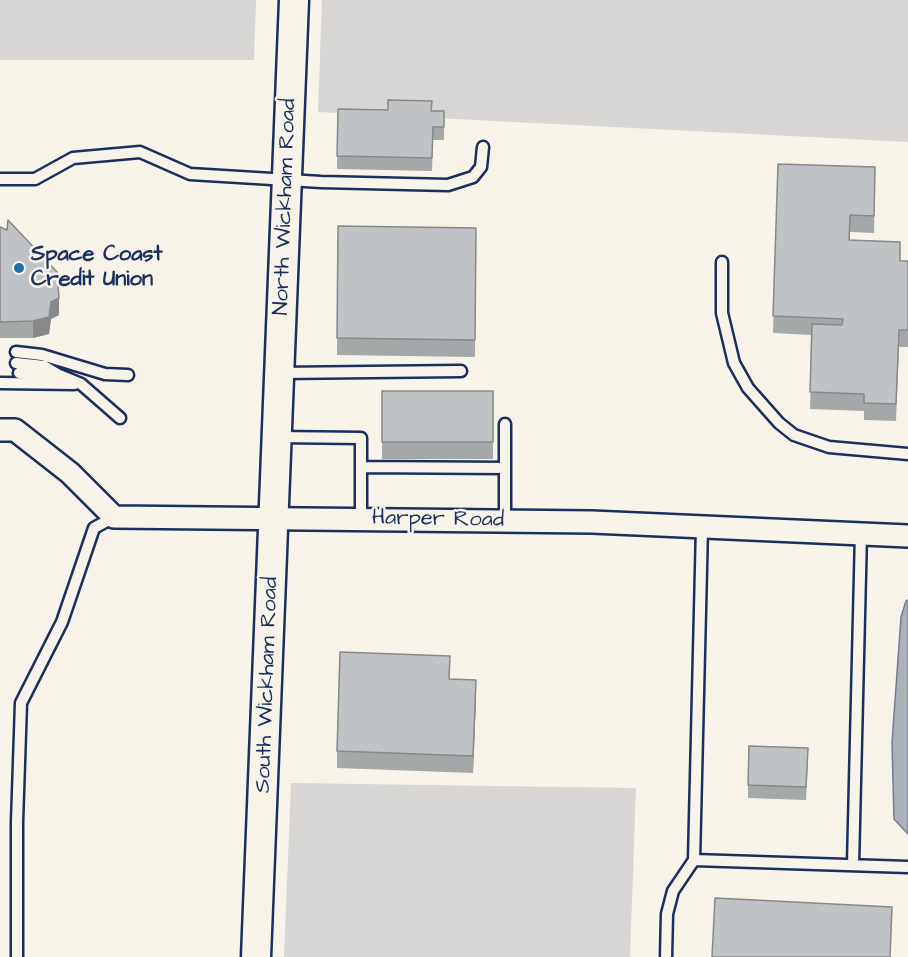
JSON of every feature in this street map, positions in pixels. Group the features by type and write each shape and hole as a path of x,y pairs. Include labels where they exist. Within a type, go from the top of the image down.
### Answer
{"main road":[{"name":"North Wickham Road","path":"278,425 294,0"},
{"name":"South Wickham Road","path":"256,957 278,425"}],"street":[{"path":"0,430 15,430 70,473 114,517"},
{"name":"Harper Road","path":"114,517 592,522 908,536"}],"lane":[{"path":"0,179 35,179 74,158 140,152 190,174 287,180 448,184 474,177 481,166 483,147"},
{"path":"722,262 722,312 734,363 748,388 779,423 794,435 828,447 908,454"},
{"path":"18,349 105,374 128,375"},
{"path":"17,368 58,375 81,384 120,418"},
{"path":"280,373 461,371"},
{"path":"0,383 81,384"},
{"path":"505,424 505,521"},
{"path":"278,425 361,438 361,519"},
{"path":"361,468 505,468"},
{"path":"17,957 17,822 21,703 62,622 94,528 114,517"},
{"path":"666,957 669,906 674,891 694,860 702,526"},
{"path":"853,864 861,533"},
{"path":"694,860 908,867"}],"shaded area":[{"path":"0,0 256,0 254,60 0,60"},
{"path":"322,0 908,0 908,142 318,112"},
{"path":"908,600 908,834 894,819 892,743 901,617"},
{"path":"291,783 636,788 630,957 284,957"}],"building":[{"path":"388,100 432,101 431,111 444,111 444,127 433,127 432,158 337,156 338,109 388,110"},
{"path":"778,164 875,167 874,216 850,215 849,240 900,242 900,261 908,261 908,330 899,330 896,404 864,403 864,394 810,392 812,324 842,325 843,319 773,316"},
{"name":"Space Coast Credit Union","path":"8,220 57,272 59,298 51,302 49,317 33,321 0,322 0,227 7,230"},
{"path":"338,226 476,228 475,340 337,338"},
{"path":"382,391 493,391 493,442 382,442"},
{"path":"340,652 450,656 449,679 476,680 473,756 337,751"},
{"path":"749,746 808,748 806,787 748,785"},
{"path":"715,898 892,907 890,957 712,957"}],"place":[{"name":"Space Coast Credit Union","path":"19,268"}]}
